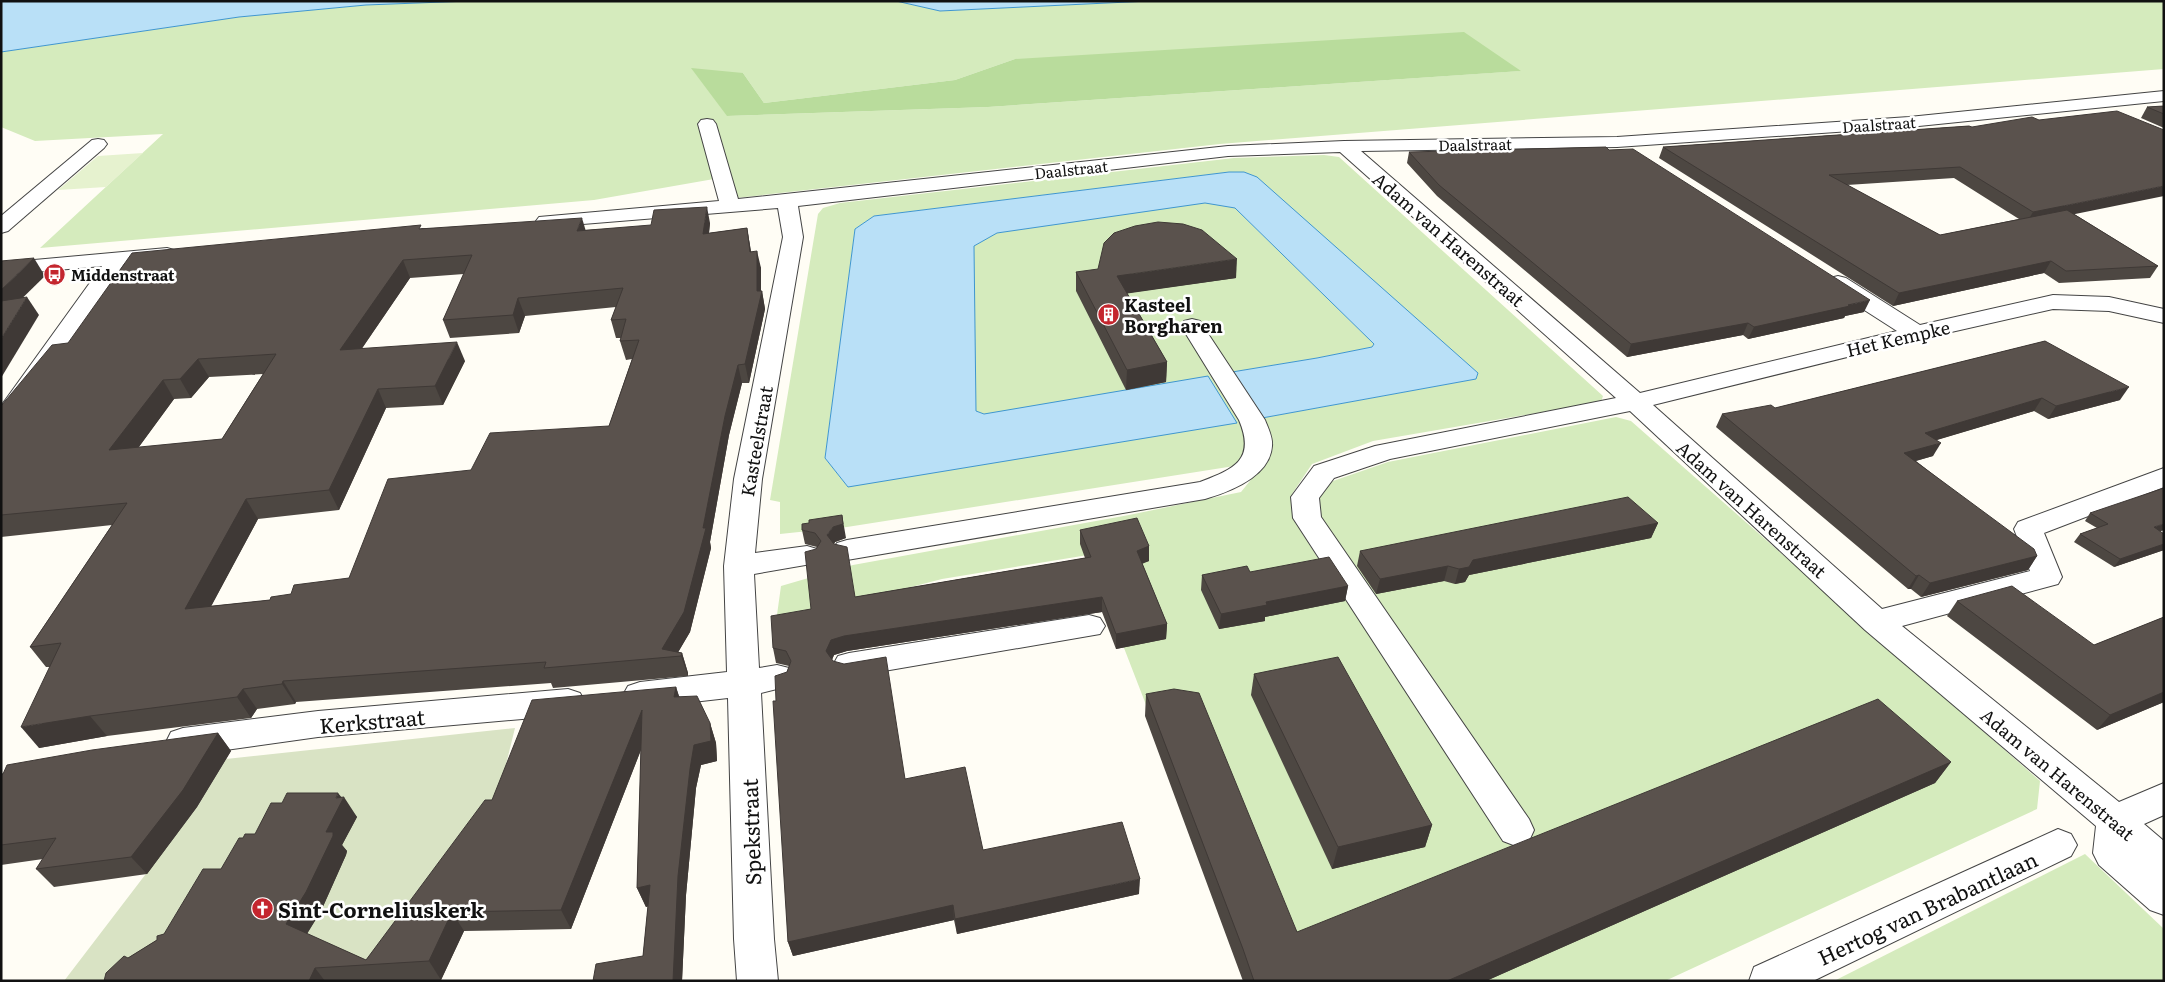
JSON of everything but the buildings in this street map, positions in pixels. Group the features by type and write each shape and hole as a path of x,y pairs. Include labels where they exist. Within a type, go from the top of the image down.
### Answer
{"street":[{"name":"Daalstraat","path":"787,201 1228,151 1344,146 1617,142 1910,122 2164,96"},
{"path":"2088,104 2122,119"},
{"path":"707,124 730,206"},
{"path":"1617,142 1642,158"},
{"path":"1,227 98,144"},
{"name":"Adam van Harenstraat","path":"1344,146 1635,402 1876,622 2115,820 2164,865"},
{"path":"523,223 787,201"},
{"name":"Kasteelstraat","path":"761,680 739,566 748,479 794,237 787,201"},
{"path":"1,269 187,252"},
{"path":"1,423 28,389 118,258"},
{"path":"1825,275 1916,333"},
{"name":"Het Kempke","path":"1516,830 1307,518 1305,496 1324,472 1384,452 1635,402 1916,333 2053,302 2109,304 2164,316"},
{"path":"848,550 1205,490 1233,480 1250,466 1259,451 1259,438 1252,420 1192,326"},
{"path":"1876,622 2047,576 2028,529 2164,477"},
{"path":"739,566 807,556"},
{"path":"847,665 1090,626"},
{"name":"Kerkstraat","path":"155,746 318,724 606,698 761,680"},
{"name":"Spekstraat","path":"758,981 754,938 761,680"},
{"path":"2115,820 2164,798"},
{"path":"2115,820 2164,838"},
{"path":"2115,820 2112,853 2164,898"},
{"name":"Hertog van Brabantlaan","path":"1769,981 2058,845"}],"green space":[{"path":"469,1 896,1 940,11 1149,1 2164,1 2164,69 1220,144 736,198 731,176 594,200 40,248 163,134 35,141 1,127 1,52 239,17 366,5","holes":["1015,59 1520,71 988,107 727,116 743,73 764,103 955,80"]},
{"path":"1464,32 1521,71 988,107 727,116 691,68 743,73 764,103 955,80 1015,59"},
{"path":"143,153 106,187 58,190 98,156"},
{"path":"1324,155 1339,157 1603,396 1601,402 1373,441 1312,464 1292,494 1293,519 1322,564 1316,498 1333,481 1388,462 1616,417 1631,421 2040,781 2037,809 1665,981 1253,981 1088,555 942,579 776,622 781,586 853,565 1129,515 1241,492 1266,461 847,527 780,534 780,502 770,500 818,214 823,208 840,203 1234,158","holes":["1229,172 1244,172 1478,373 1476,379 1262,418 1232,372 1317,358 1372,347 1374,344 1235,208 1205,202 997,233 973,246 976,411 984,414 848,487 825,458 855,229 874,216"]},
{"path":"515,728 492,821 377,981 64,981 197,807 226,759"},
{"path":"2085,854 2164,929 2164,981 1834,981"}],"water":[{"path":"1,1 469,1 366,5 239,17 1,52"},
{"path":"896,1 1149,1 940,11"},
{"path":"1229,172 1244,172 1257,177 1478,373 1476,379 1262,418 1232,372 1317,358 1372,347 1374,344 1235,208 1205,203 997,233 974,246 976,411 984,414 1208,376 1237,423 848,487 825,458 855,229 874,216"}],"place":[{"name":"Middenstraat","path":"55,274"},
{"name":"Kasteel Borgharen","path":"1108,314"},
{"name":"Sint-Corneliuskerk","path":"262,908"}]}
